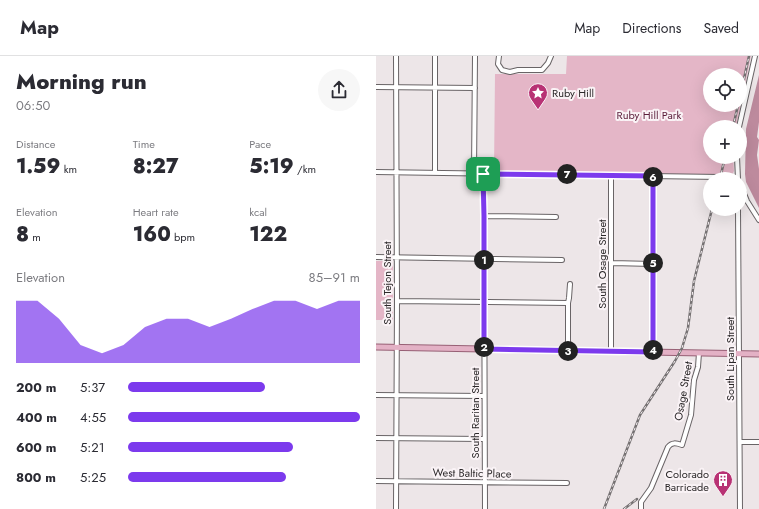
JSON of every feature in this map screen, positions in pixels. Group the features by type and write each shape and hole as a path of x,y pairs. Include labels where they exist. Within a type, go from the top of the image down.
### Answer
{"main road":[{"path":"376,347 759,354"}],"street":[{"name":"South Tejon Street","path":"396,56 396,509"},
{"path":"435,56 435,173"},
{"path":"474,173 475,56"},
{"path":"499,56 498,64 502,70 510,72 518,70 542,70 548,63 551,56"},
{"path":"741,120 755,56"},
{"path":"376,87 475,88"},
{"path":"376,172 703,178"},
{"name":"South Raritan Street","path":"483,174 485,509"},
{"name":"South Osage Street","path":"611,176 611,352"},
{"path":"653,176 653,352"},
{"path":"747,201 759,220"},
{"path":"484,216 556,217"},
{"name":"South Lipan Street","path":"738,216 740,509"},
{"path":"376,257 562,260"},
{"path":"612,263 653,264"},
{"path":"568,351 568,303 570,298 570,284"},
{"path":"397,301 568,303"},
{"name":"Osage Street","path":"641,509 641,502 651,488 668,447 674,443 682,445 691,415 694,380 698,367 699,353"},
{"path":"376,395 484,396"},
{"path":"376,438 484,439"},
{"path":"740,442 759,442"},
{"name":"West Baltic Place","path":"376,481 567,482"}],"green space":[{"name":"Ruby Hill Park","path":"567,56 751,56 747,75 747,68 703,68 703,112 739,112 737,120 703,120 703,164 734,164 734,171 703,172 703,175 494,171 495,74 566,74"},
{"path":"376,261 391,261 393,263 393,320 376,320"}],"shaded area":[{"path":"759,75 759,122 757,137 759,140 757,155 759,169 759,208 747,184 747,172 745,172 745,164 747,164 747,125"}],"railway":[{"path":"746,68 749,56"},
{"path":"735,120 736,112"},
{"path":"722,172 723,164"},
{"path":"604,509 640,415 682,348 688,328 694,281 710,216"},
{"path":"624,509 637,499"}],"place":[{"name":"Ruby Hill","path":"538,110"},
{"name":"Colorado Barricade","path":"723,497"}],"route":[{"path":"483,174 653,176 653,352 484,349 483,174"}]}
